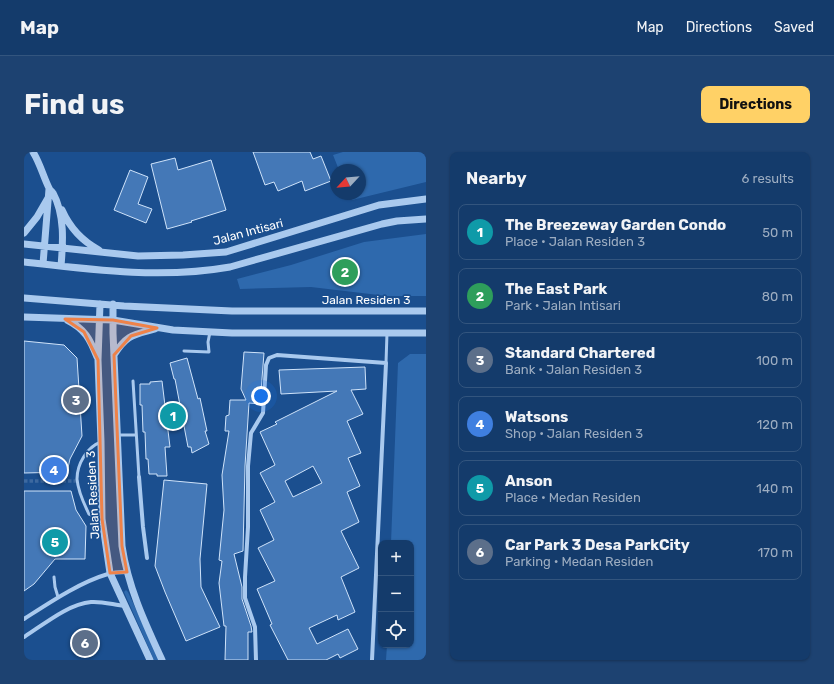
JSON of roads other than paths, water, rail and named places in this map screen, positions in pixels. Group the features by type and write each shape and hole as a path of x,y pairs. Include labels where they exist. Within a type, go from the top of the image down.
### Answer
{"street":[{"path":"33,152 61,217 63,248 61,266"},
{"path":"24,233 37,217 50,194"},
{"path":"43,264 50,194"},
{"path":"50,194 74,230 86,243 102,252"},
{"name":"Jalan Intisari","path":"24,244 138,256 226,252 379,205 426,200"},
{"path":"24,262 130,272 180,273 212,270 230,267 382,224 397,221 426,219"},
{"path":"24,298 100,304"},
{"name":"Jalan Residen 3","path":"150,660 110,573 102,519 98,360 100,304 232,311 426,311"},
{"path":"113,304 122,546 127,572 142,616 162,660"},
{"path":"24,317 113,320 173,330 232,334 426,333"},
{"path":"65,319 84,332 90,340 98,360"},
{"path":"114,355 121,343 130,336 157,328"},
{"path":"256,660 255,627 245,598 248,527 248,466 251,433 262,413 267,360 277,355 386,364 372,660"},
{"path":"139,477 147,558"},
{"path":"24,619 58,597 102,576 110,573 127,572"},
{"path":"24,637 57,615 81,604 92,602 125,606"}],"lane":[{"path":"184,351 209,352 208,342 210,332"},
{"path":"386,364 387,333"},
{"path":"133,381 139,477"},
{"path":"117,435 136,435"},
{"path":"101,442 93,445 82,459 77,479 89,514 102,519"},
{"path":"54,577 54,587 58,597"}],"tunnel":[{"path":"24,481 78,481"}],"place":[{"name":"The East Park","path":"345,272"},
{"name":"Standard Chartered","path":"76,400"},
{"name":"The Breezeway Garden Condo","path":"173,416"},
{"name":"Watsons","path":"54,470"},
{"name":"Anson","path":"55,542"},
{"name":"Car Park 3 Desa ParkCity","path":"85,643"}]}
